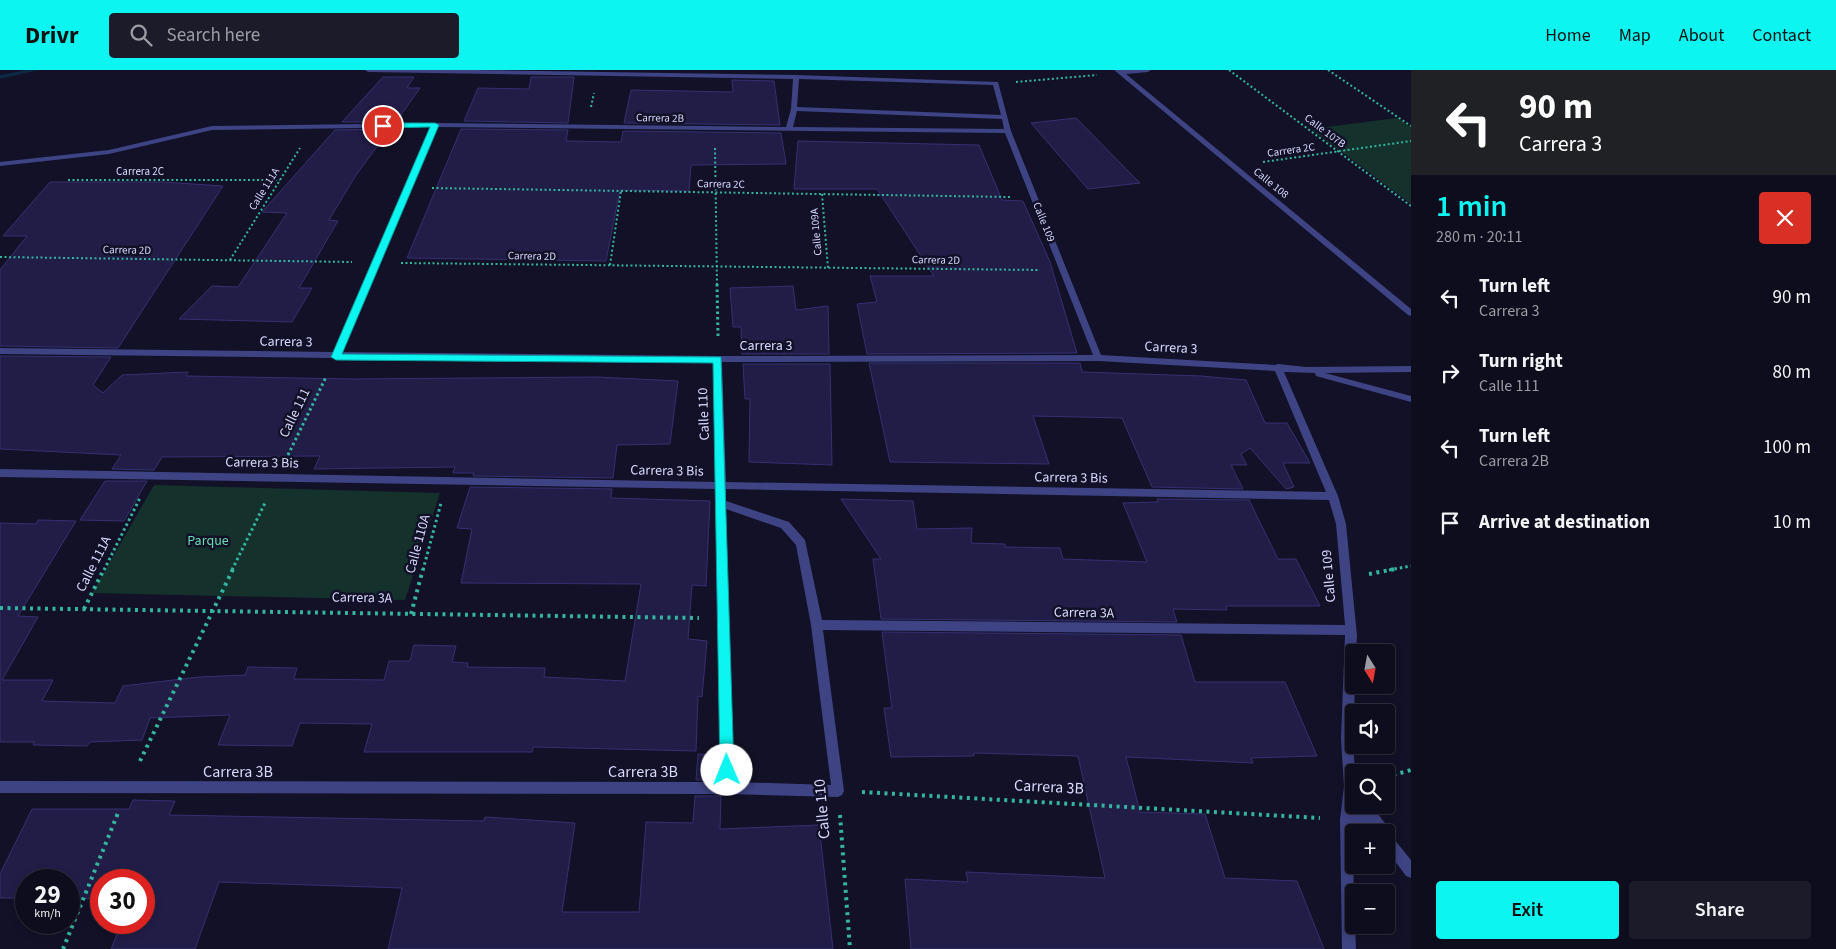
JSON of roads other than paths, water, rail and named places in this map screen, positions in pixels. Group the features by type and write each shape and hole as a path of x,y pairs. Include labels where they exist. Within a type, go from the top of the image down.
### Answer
{"street":[{"path":"368,70 796,77 794,109 789,129"},
{"path":"1118,72 1148,70"},
{"name":"Calle 108","path":"1118,72 1411,313"},
{"name":"Calle 109","path":"796,77 996,83 1008,131 1098,358"},
{"path":"794,109 1004,117"},
{"path":"336,357 435,125"},
{"name":"Carrera 2B","path":"0,164 109,152 212,128 435,125 1008,131"},
{"name":"Carrera 3","path":"0,351 336,357 718,360 1098,358 1306,370 1411,369"},
{"name":"Calle 110","path":"718,360 728,788"},
{"name":"Calle 109","path":"1278,367 1333,496 1341,524 1350,630 1347,739 1350,764"},
{"path":"1306,370 1411,399"},
{"name":"Carrera 3 Bis","path":"0,473 1333,496"},
{"name":"Calle 110","path":"722,503 785,525 801,543 817,625 838,791"},
{"name":"Carrera 3A","path":"817,625 1350,630"},
{"name":"Carrera 3B","path":"0,787 728,788 838,791"},
{"name":"Calle 109","path":"1347,814 1349,949"},
{"path":"1346,820 1365,824"},
{"path":"1395,850 1411,871"}],"waterway":[{"path":"0,77 36,70"}],"park label":[{"name":"Parque","path":"208,541"}]}
